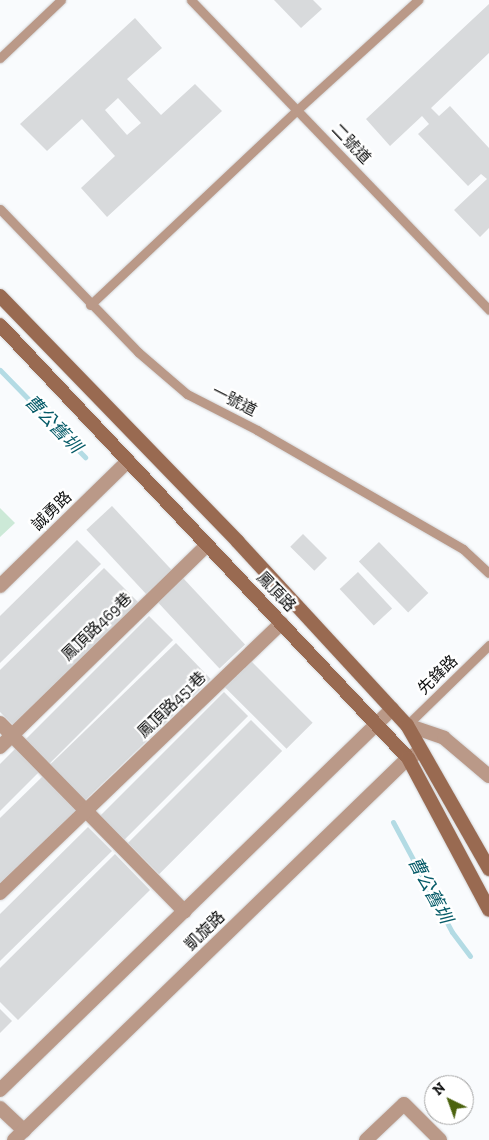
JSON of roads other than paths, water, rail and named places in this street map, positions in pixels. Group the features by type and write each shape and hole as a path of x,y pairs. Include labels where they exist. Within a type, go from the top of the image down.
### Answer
{"main road":[{"name":"鳳頂路","path":"0,296 238,542 407,725 423,750 489,869"},
{"name":"鳳頂路","path":"0,325 408,758 489,910"}],"street":[{"name":"誠勇路","path":"0,586 128,461"},
{"name":"鳳頂路469巷","path":"0,747 207,545"},
{"name":"鳳頂路451巷","path":"0,893 87,812 282,623"},
{"name":"凱旋路","path":"0,1090 392,709"},
{"path":"0,723 185,912"},
{"path":"407,725 444,738 489,776"},
{"name":"凱旋路","path":"19,1135 408,758 423,750"},
{"path":"366,1140 404,1104 440,1140"},
{"path":"0,1108 19,1135"}],"lane":[{"path":"0,58 61,0"},
{"name":"二號道","path":"191,0 489,310"},
{"path":"90,305 297,110 418,0"},
{"name":"一號道","path":"0,209 90,305 138,352 187,394 257,430 463,549 489,573"},
{"name":"先鋒路","path":"407,725 489,646"}],"waterway":[{"name":"曹公舊圳","path":"0,370 85,457"},
{"name":"曹公舊圳","path":"393,822 452,932 470,956"}]}
